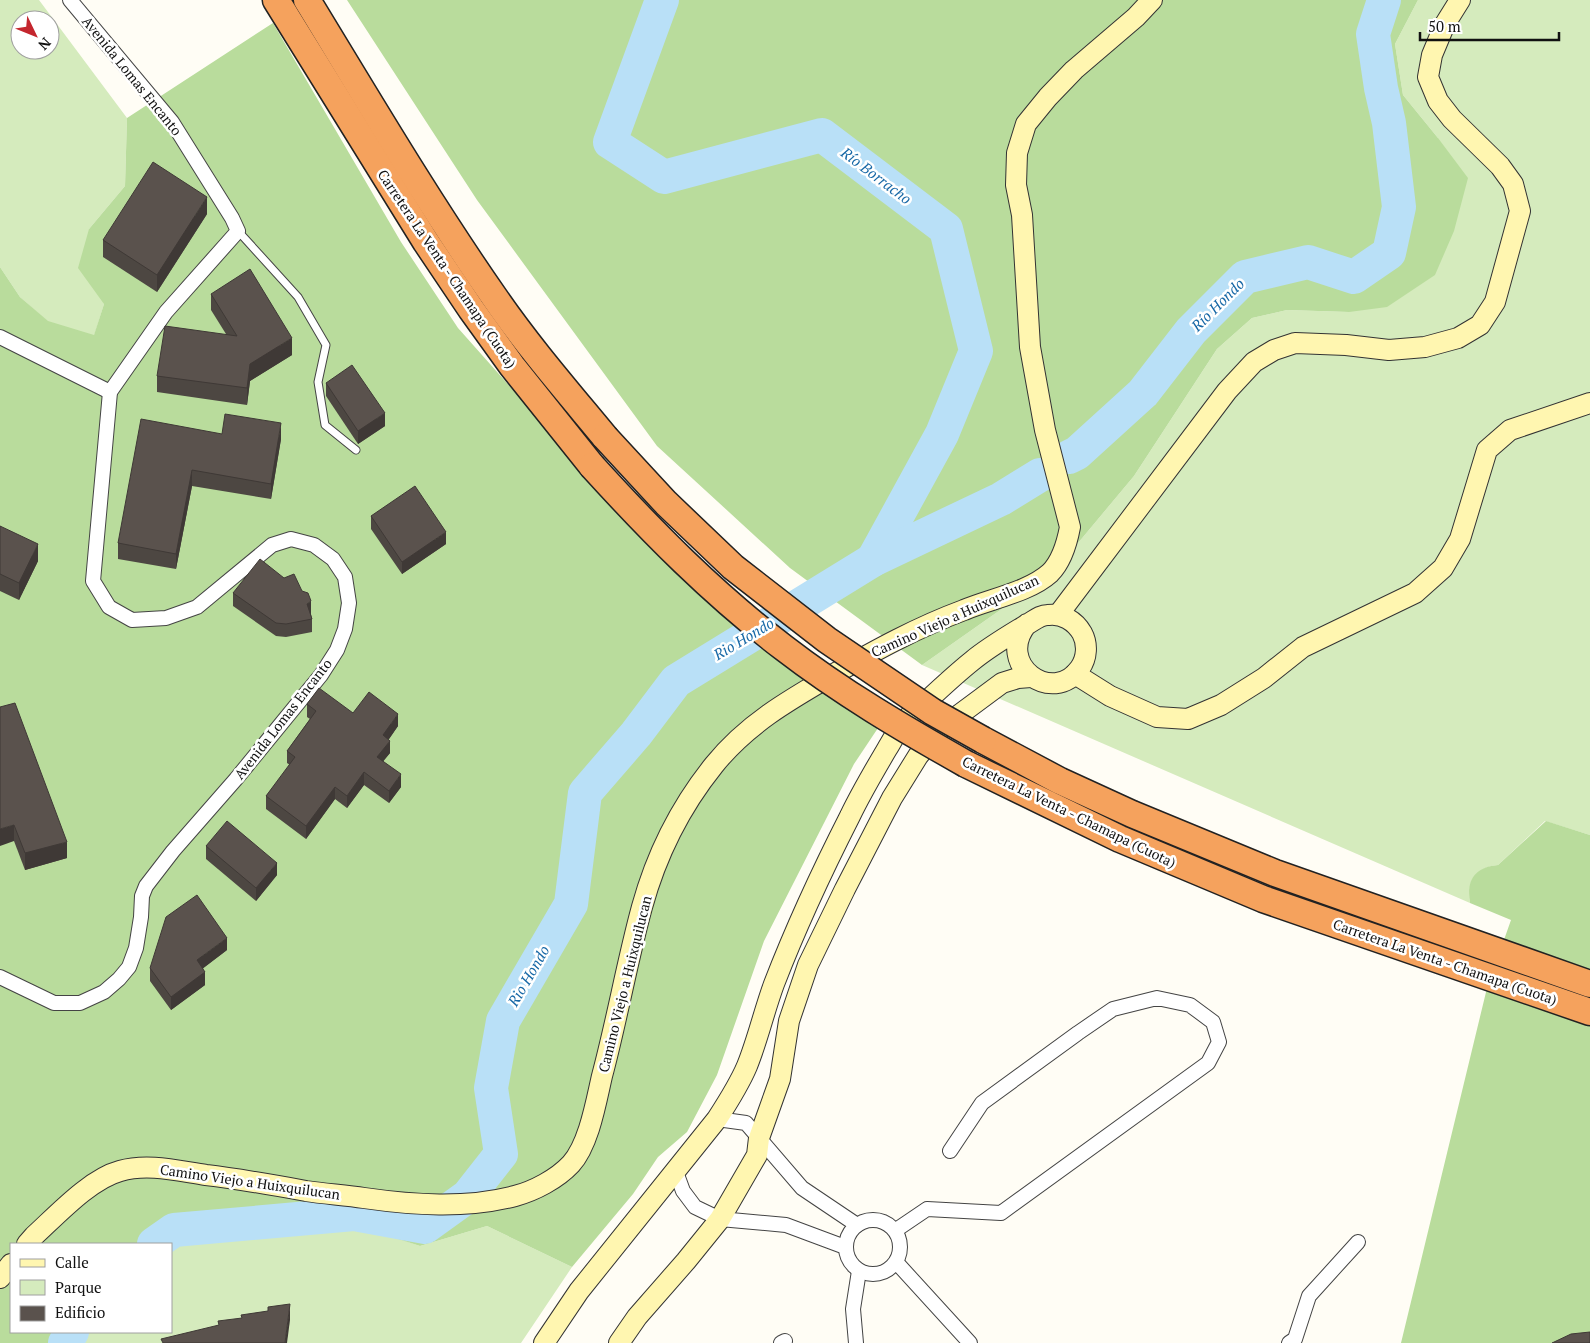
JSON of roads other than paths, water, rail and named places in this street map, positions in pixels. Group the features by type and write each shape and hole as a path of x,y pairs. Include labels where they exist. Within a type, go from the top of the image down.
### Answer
{"highway":[{"name":"Carretera La Venta - Chamapa (Cuota)","path":"276,0 426,242 470,309 512,366 592,466 640,519 683,563 783,648 862,701 966,764 1120,839 1253,895 1424,956 1590,1012"},
{"name":"Carretera La Venta - Chamapa (Cuota)","path":"307,0 449,228 495,298 540,358 605,437 666,503 733,567 827,640 933,712 1060,781 1132,814 1241,859 1436,931 1590,984"}],"main road":[{"name":"Camino Viejo a Huixquilucan","path":"28,1243 95,1182 119,1171 149,1167 257,1181 336,1195 402,1203 440,1205 492,1201 518,1195 546,1183 572,1163 583,1143 609,1052 643,903 662,850 683,811 713,766 739,738 775,708 884,645 964,610 1037,582 1051,571 1059,560 1068,539 1070,527 1045,430 1030,348 1022,215 1016,185 1017,154 1026,124 1048,97 1074,70 1136,17 1152,0"},
{"path":"1058,615 1227,391 1254,362 1274,350 1295,343 1346,345 1389,350 1425,348 1458,338 1480,326 1495,302 1520,210 1513,184 1500,166 1452,119 1438,101 1428,77 1432,55 1438,39 1460,0"},
{"path":"1074,674 1110,696 1157,717 1188,720 1221,705 1264,678 1303,647 1415,593 1443,568 1460,539 1487,450 1510,430 1590,403"},
{"path":"544,1343 579,1291 718,1119 732,1096 747,1067 773,986 825,865 866,784 903,723 972,660 1013,632 1041,616 1058,615 1073,622 1083,635 1085,643 1084,660 1074,674 1068,679 1053,683 1046,683 1031,677 1018,678 1002,683 940,729 918,756 892,798 808,965 789,1021 780,1079 759,1138 757,1154 720,1219 637,1317 619,1343"},
{"path":"1027,624 1020,635 1017,648 1022,667 1031,677"},
{"path":"0,1278 10,1265"}],"street":[{"name":"Avenida Lomas Encanto","path":"0,977 54,1002 80,1003 104,992 119,979 129,967 136,948 142,896 146,886 173,851 236,779 321,676 337,650 349,604 345,577 333,559 314,545 291,539 272,546 197,607 166,618 132,620 109,607 93,581 110,392 166,312 238,231 232,218 172,122 70,0"},
{"path":"0,337 110,392"},
{"path":"896,1230 927,1209 1001,1213 1208,1063 1219,1042 1213,1022 1190,1005 1156,998 1114,1009 1078,1032 982,1103 950,1151"},
{"path":"718,1119 746,1123 802,1188 857,1225"},
{"path":"676,1172 682,1191 695,1207 720,1219 786,1225 845,1247"},
{"path":"870,1219 885,1222 896,1230 902,1246 897,1263 886,1272 872,1276 859,1271 849,1261 845,1247 849,1235 857,1225 870,1219"},
{"path":"1289,1343 1295,1339 1310,1296 1358,1242"},
{"path":"897,1263 970,1343"},
{"path":"856,1343 853,1309 859,1271"}],"lane":[{"name":"Avenida Lomas Encanto","path":"238,231 298,298 326,345 318,382 325,424 356,450"}],"waterway":[{"name":"Río Borracho","path":"662,0 610,142 664,177 822,135 946,229 976,351 942,434 873,560"},
{"name":"Río Hondo","path":"1069,457 1077,453 1143,393 1191,331 1245,277 1308,262 1354,277 1389,253 1399,207 1389,123 1381,88 1373,34 1384,0"},
{"name":"Rio Hondo","path":"155,1243 174,1230 354,1214 425,1227 468,1196 501,1154 491,1088 503,1021 571,904 585,793 636,734 676,681 873,560 1001,499 1040,475"},
{"name":"Rio Hondo","path":"65,1343 71,1333"}]}
